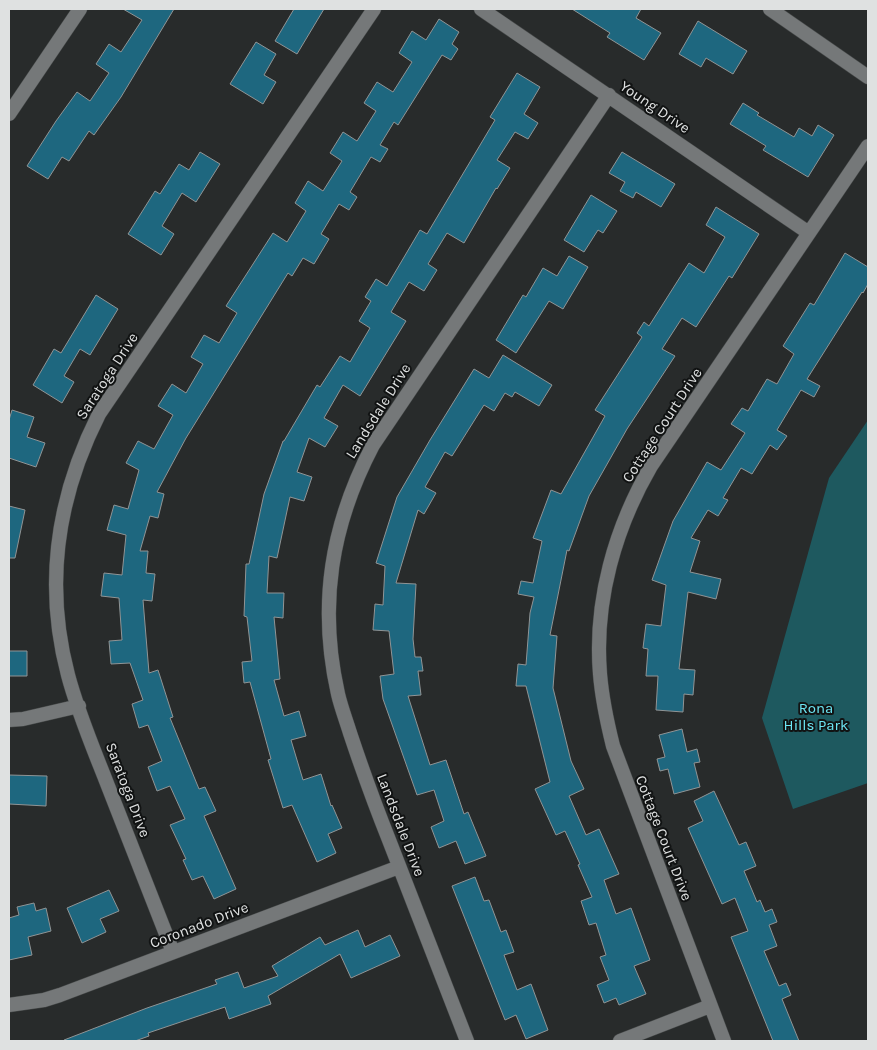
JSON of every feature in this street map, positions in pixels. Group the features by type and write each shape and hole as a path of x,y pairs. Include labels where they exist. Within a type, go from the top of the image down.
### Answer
{"street":[{"path":"9,114 80,9"},
{"name":"Saratoga Drive","path":"173,952 68,676 60,641 57,611 58,539 63,509 77,462 99,414 374,9"},
{"name":"Young Drive","path":"481,9 809,233"},
{"path":"770,9 868,77"},
{"name":"Landsdale Drive","path":"467,1041 364,776 341,705 330,655 328,619 329,584 334,549 353,486 373,445 609,95"},
{"name":"Cottage Court Drive","path":"724,1041 613,746 604,706 600,672 602,604 609,568 618,538 642,482 868,146"},
{"path":"9,720 23,719 79,706"},
{"name":"Coronado Drive","path":"9,1005 60,995 399,866"},
{"path":"620,1041 710,1006"}],"green space":[{"name":"Rona Hills Park","path":"868,420 868,783 793,809 762,718 829,478"}],"building":[{"path":"123,9 174,9 121,97 94,135 89,131 69,161 62,157 48,179 27,166 77,92 90,101 109,73 96,64 109,44 121,52 142,20"},
{"path":"294,9 324,9 297,54 275,41"},
{"path":"572,9 641,9 636,18 661,33 644,60 607,37 610,33"},
{"path":"439,19 459,32 452,44 458,49 451,60 442,55 398,125 394,122 380,145 388,149 380,162 371,157 350,192 357,197 349,210 339,204 321,234 329,239 314,264 303,258 292,276 288,273 186,438 157,492 164,494 158,518 150,516 140,551 148,551 146,573 155,574 152,601 143,600 149,673 158,670 173,717 170,718 199,789 205,787 216,811 204,816 236,889 214,899 203,876 192,880 183,860 186,859 170,825 185,819 170,786 157,791 148,767 162,761 148,725 139,728 132,704 143,700 130,663 111,664 109,641 122,640 119,598 101,596 104,573 122,575 126,535 107,530 114,505 128,509 139,470 126,463 138,441 154,449 173,415 158,406 172,384 186,393 203,364 191,357 204,335 219,343 237,313 226,306 273,233 287,242 306,211 295,203 308,181 323,191 342,161 330,153 343,132 357,141 376,111 364,103 377,82 393,92 412,62 399,53 412,31 426,40"},
{"path":"698,21 747,51 733,74 706,58 701,67 679,54"},
{"path":"256,42 276,54 264,75 276,82 263,104 230,84"},
{"path":"517,73 540,87 524,114 538,123 528,139 515,132 497,160 510,168 464,243 447,233 428,264 437,270 424,291 409,282 391,312 406,321 360,396 343,385 324,418 338,426 325,447 309,438 297,472 312,477 304,501 290,497 277,558 269,556 267,593 284,593 283,618 274,617 280,679 274,680 284,716 299,711 306,736 291,740 303,780 321,774 331,806 342,828 328,834 336,853 317,862 292,805 283,808 268,760 271,759 250,682 244,683 242,662 252,661 247,617 244,616 246,564 249,564 264,494 283,441 317,385 320,387 340,356 350,362 370,328 359,321 371,301 365,297 376,279 387,286 420,230 427,234 495,120 490,117"},
{"path":"743,103 759,113 757,115 794,137 799,128 812,136 818,125 834,135 808,177 763,150 766,146 730,124"},
{"path":"200,152 220,164 196,202 182,193 162,226 174,234 161,255 128,234 155,191 160,194 179,164 189,170"},
{"path":"622,152 675,184 661,207 636,192 633,198 620,191 625,182 609,173"},
{"path":"591,195 617,211 603,233 598,230 584,252 564,240"},
{"path":"716,207 759,234 732,278 729,276 696,327 682,318 662,349 675,356 627,429 589,496 569,551 567,550 550,635 557,636 553,688 571,761 584,789 569,796 586,835 599,829 619,874 604,880 616,914 631,908 650,960 634,966 646,994 619,1005 616,998 604,1003 597,985 609,980 600,957 606,955 596,923 589,925 581,901 592,897 578,865 580,864 565,831 556,835 535,789 550,782 526,686 516,686 518,664 526,665 530,613 534,597 518,594 521,581 533,583 542,541 533,538 551,490 561,494 605,416 595,410 642,337 637,333 644,322 649,326 689,263 704,273 725,237 706,225"},
{"path":"845,253 868,267 868,284 807,379 820,386 814,397 801,390 777,430 787,436 777,450 770,445 752,474 741,468 723,498 728,500 718,516 708,510 691,538 700,541 690,572 721,579 716,599 688,592 679,669 695,670 693,695 684,694 683,712 656,710 658,676 646,676 648,649 643,648 646,624 661,626 666,585 652,580 673,521 707,462 721,470 745,433 731,424 742,408 748,411 767,379 777,384 794,354 783,346 810,303 814,305"},
{"path":"569,256 588,267 563,309 549,301 516,353 496,340 523,295 526,297 543,268 557,276"},
{"path":"96,295 118,309 90,355 80,349 64,376 74,382 62,403 33,385 54,349 61,353"},
{"path":"503,355 552,385 539,406 515,392 512,397 505,393 494,411 484,405 452,456 445,452 425,487 436,493 424,514 418,510 396,583 416,584 413,639 415,657 421,657 423,671 418,671 421,695 408,696 430,765 446,760 464,814 468,812 486,856 465,864 456,841 439,848 431,827 444,821 434,790 417,795 383,699 380,676 394,674 389,631 373,630 375,604 383,605 385,566 376,563 397,497 430,440 474,369 489,378"},
{"path":"12,410 34,417 27,437 45,443 36,467 9,458 9,420"},
{"path":"9,506 25,510 15,558 9,558"},
{"path":"9,651 27,651 27,676 9,676"},
{"path":"682,729 687,752 697,749 700,762 694,763 700,787 674,794 668,769 660,771 657,759 665,757 659,735"},
{"path":"9,775 47,776 46,806 9,804"},
{"path":"714,791 739,845 746,842 756,866 744,871 757,902 760,900 765,912 772,909 777,922 769,925 777,946 764,951 779,986 786,983 791,995 782,999 799,1041 773,1041 731,937 748,931 735,898 722,904 688,828 703,821 694,801"},
{"path":"475,877 484,901 489,900 501,932 506,930 514,952 504,955 517,990 531,984 548,1030 526,1039 516,1015 505,1020 452,886"},
{"path":"109,890 119,911 100,919 106,932 82,943 67,908"},
{"path":"34,903 36,911 46,908 51,931 28,937 32,955 9,960 9,918 19,915 17,907"},
{"path":"358,930 365,947 390,935 400,956 351,978 340,954 268,996 271,1004 229,1019 225,1007 148,1033 149,1036 135,1041 64,1041 147,1008 217,984 215,980 238,972 244,988 278,976 272,966 320,937 325,945"}]}
